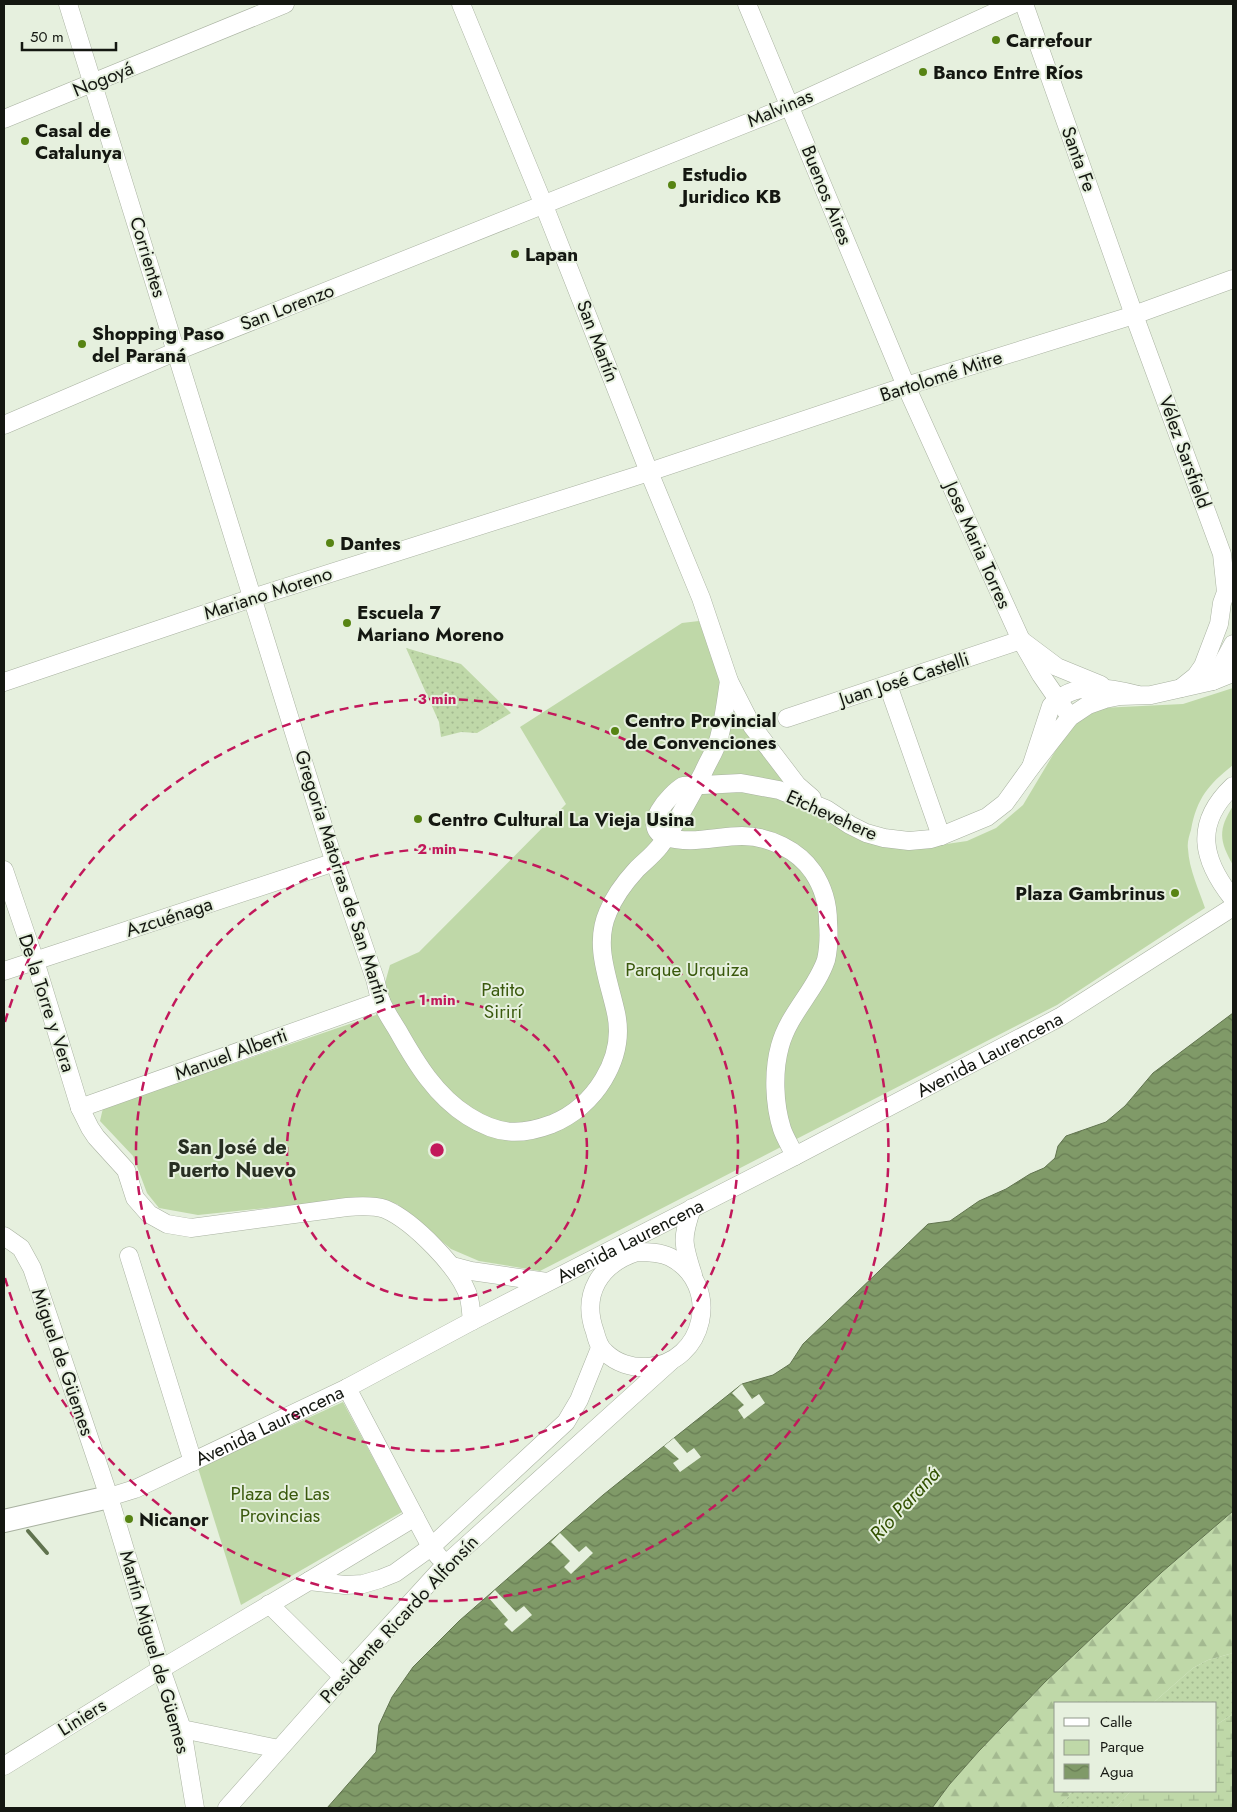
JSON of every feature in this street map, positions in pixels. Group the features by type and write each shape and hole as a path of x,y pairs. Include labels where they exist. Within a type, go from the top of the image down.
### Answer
{"main road":[{"name":"Avenida Laurencena","path":"4,1521 109,1497"}],"street":[{"name":"Corrientes","path":"68,4 252,598"},
{"name":"Nogoyá","path":"4,119 284,4"},
{"name":"San Martín","path":"461,4 701,598 729,681 752,726 775,758 797,785 826,809"},
{"name":"Buenos Aires","path":"747,4 906,386"},
{"name":"Malvinas","path":"543,203 790,106 1013,4"},
{"name":"Santa Fe","path":"1024,4 1134,315"},
{"name":"San Lorenzo","path":"4,425 177,351 335,289 543,203"},
{"name":"Bartolomé Mitre","path":"649,472 906,386 1134,315 1233,279"},
{"name":"Vélez Sarsfield","path":"1134,315 1222,554 1230,597 1222,603 1219,624 1203,666 1196,676 1181,688"},
{"name":"Jose Maria Torres","path":"906,386 1021,640 1041,675 1058,698"},
{"name":"Mariano Moreno","path":"4,682 252,598 649,472"},
{"name":"Gregoria Matorras de San Martín","path":"252,598 335,862 381,1000 412,1056 450,1103 480,1123 516,1133 533,1131 556,1122 587,1101 602,1083 611,1065 618,1029 603,957 603,934 607,913 619,892 666,837"},
{"name":"Juan José Castelli","path":"787,718 1021,640"},
{"path":"1021,640 1057,667 1109,688"},
{"path":"1213,681 1233,644"},
{"name":"Etchevehere","path":"1031,767 1051,706 1058,698 1077,690 1095,687 1151,696 1213,681 1233,673"},
{"path":"729,681 723,723 718,740 666,837 684,840 707,840 742,836 760,838 780,844 800,857 813,872 823,889 828,913 829,942 826,960 790,1021 780,1047 777,1066 776,1094 778,1114 782,1130 795,1156"},
{"path":"888,685 941,836"},
{"name":"Etchevehere","path":"696,784 741,783 759,786 792,795 826,809 850,825 884,838 909,841 931,839 987,817 1005,804 1070,717 1088,705 1104,699 1138,695"},
{"path":"1058,698 1070,717"},
{"path":"1233,786 1219,803 1208,825 1206,842 1210,863 1233,899"},
{"name":"Azcuénaga","path":"4,971 335,862"},
{"name":"De la Torre y Vera","path":"4,870 35,961 80,1108 93,1132 126,1170 136,1198 149,1214 160,1222 178,1227 203,1228 347,1207 380,1208 408,1222 452,1266"},
{"name":"Avenida Laurencena","path":"109,1497 135,1489 347,1388 547,1282 795,1156 1060,1017 1233,907"},
{"name":"Manuel Alberti","path":"80,1108 381,1000"},
{"name":"Presidente Ricardo Alfonsín","path":"227,1808 445,1565 671,1361 686,1350 697,1334 702,1316 701,1296 684,1243 684,1230 692,1208"},
{"name":"Miguel de Güemes","path":"4,1236 21,1248 32,1268 109,1497"},
{"name":"Presidente Ricardo Alfonsín","path":"671,1361 654,1367 638,1367 622,1364 608,1355 600,1348 593,1326 591,1311 592,1295 598,1280 608,1266 622,1257 637,1252 654,1252 670,1257 684,1267 695,1280"},
{"path":"130,1256 193,1462"},
{"path":"452,1266 471,1272 547,1282"},
{"path":"452,1266 469,1297 472,1322"},
{"name":"Presidente Ricardo Alfonsín","path":"310,1581 363,1584 395,1573 431,1548 566,1422 579,1400 600,1348"},
{"path":"347,1388 431,1548 445,1565"},
{"name":"Martín Miguel de Güemes","path":"109,1497 161,1669 182,1729 196,1808"},
{"path":"161,1669 415,1517"},
{"path":"269,1604 343,1677"},
{"name":"Liniers","path":"4,1766 161,1669"},
{"path":"182,1729 279,1749"}],"green space":[{"name":"Parque Urquiza","path":"699,621 716,666 758,748 768,762 810,809 832,824 861,839 926,847 967,841 996,828 1023,805 1060,743 1075,724 1101,708 1183,704 1233,688 1233,765 1210,786 1200,801 1188,842 1190,864 1205,908 1057,1005 540,1271 479,1261 451,1249 397,1204 354,1199 198,1215 159,1208 147,1193 133,1156 100,1121 103,1108 376,1015 390,965 419,952 566,804 520,727 682,623"},
{"path":"406,648 461,664 511,713 477,733 461,732 441,737 439,722"},
{"path":"1233,806 1233,865 1225,849 1222,835 1228,814"},
{"name":"Plaza de Las Provincias","path":"343,1402 402,1512 241,1605 198,1468"},
{"path":"1233,1511 1233,1653 1208,1660 1193,1668 1154,1702 1054,1702 1054,1792 1071,1792 1055,1808 932,1808 949,1785 979,1751 1045,1682 1162,1572"},
{"path":"1233,1653 1233,1714 1217,1724 1217,1702 1154,1702 1193,1668 1208,1660"},
{"path":"1233,1714 1233,1808 1113,1808 1130,1792 1217,1792 1217,1724"},
{"path":"1071,1792 1130,1792 1113,1808 1055,1808"}],"water":[{"name":"Río Paraná","path":"1233,1013 1233,1511 1162,1572 1045,1682 979,1751 949,1785 932,1808 327,1808 376,1752 379,1725 392,1697 413,1667 459,1621 603,1495 742,1384 773,1375 790,1364 803,1344 928,1224 950,1221 979,1201 1006,1189 1030,1174 1044,1168 1055,1158 1058,1146 1066,1136 1106,1122 1125,1106 1153,1073"}],"pier":[{"path":"742,1384 752,1399 759,1394 765,1403 744,1419 738,1410 744,1405 732,1393"},
{"path":"674,1438 687,1453 694,1448 701,1457 680,1472 673,1463 679,1459 664,1446"},
{"path":"560,1533 579,1552 586,1546 593,1553 571,1574 564,1567 570,1561 551,1542"},
{"path":"495,1590 516,1612 524,1606 532,1615 512,1632 504,1624 508,1620 488,1597"}],"waterway":[{"path":"28,1531 47,1553"}],"place":[{"name":"Carrefour","path":"996,40"},
{"name":"Banco Entre Ríos","path":"923,72"},
{"name":"Casal de Catalunya","path":"25,141"},
{"name":"Estudio Juridico KB","path":"672,185"},
{"name":"Lapan","path":"515,254"},
{"name":"Shopping Paso del Paraná","path":"82,344"},
{"name":"Dantes","path":"330,543"},
{"name":"Escuela 7 Mariano Moreno","path":"347,623"},
{"name":"Centro Provincial de Convenciones","path":"615,731"},
{"name":"Centro Cultural La Vieja Usina","path":"418,819"},
{"name":"Plaza Gambrinus","path":"1175,893"},
{"name":"Nicanor","path":"129,1519"}],"district":[{"name":"San José de Puerto Nuevo","path":"232,1158"}],"park label":[{"name":"Patito Sirirí","path":"503,1000"}]}
